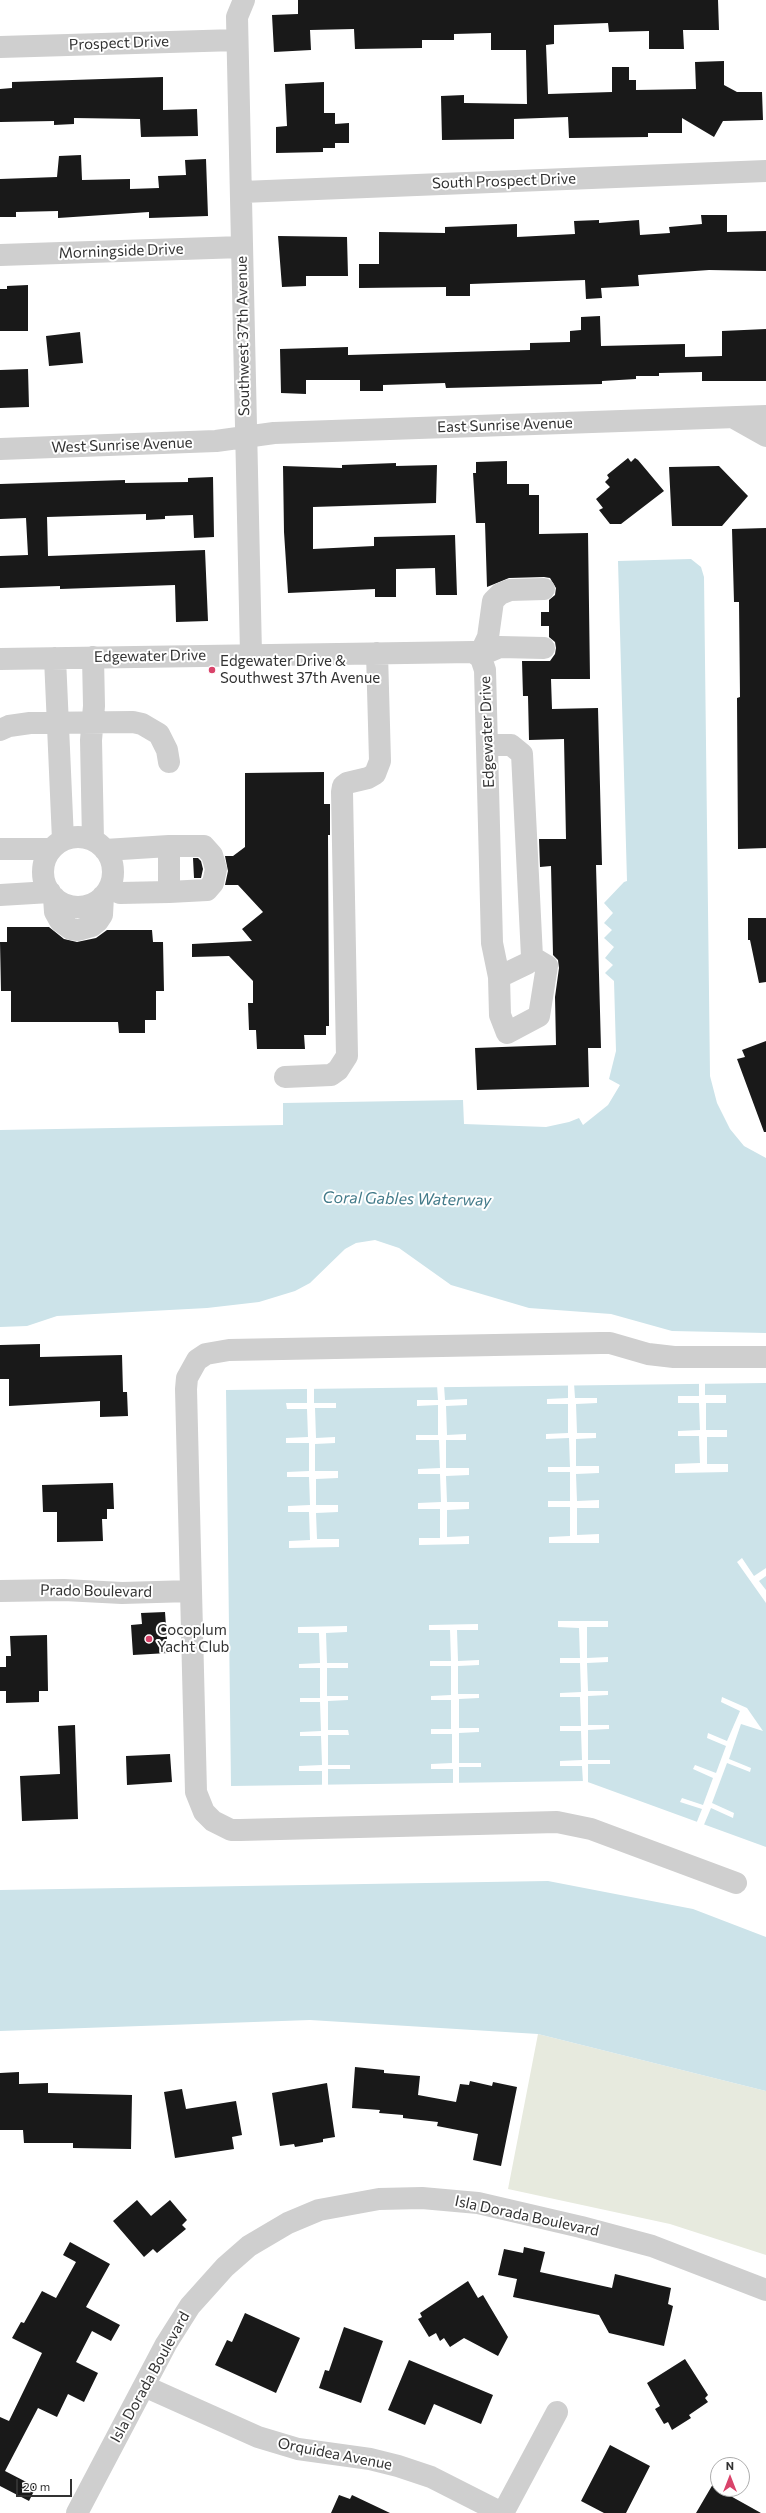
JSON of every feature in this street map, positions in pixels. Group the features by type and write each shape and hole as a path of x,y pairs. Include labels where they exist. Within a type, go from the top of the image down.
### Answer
{"street":[{"name":"Southwest 37th Avenue","path":"236,6 242,192 245,438 251,654"},
{"name":"Prospect Drive","path":"0,46 238,40"},
{"name":"South Prospect Drive","path":"242,192 766,171"},
{"name":"Morningside Drive","path":"0,255 242,247"},
{"name":"East Sunrise Avenue","path":"245,438 274,433 766,416"},
{"path":"733,418 766,436"},
{"name":"West Sunrise Avenue","path":"0,449 216,441 245,438"},
{"path":"479,656 488,636 493,601 500,594 510,590 544,588"},
{"path":"479,656 500,647 544,648"},
{"name":"Edgewater Drive","path":"0,659 468,651 479,656 485,670 492,943 499,977 500,1015 507,1034 539,1016 548,966 532,957"},
{"path":"285,1077 331,1075 338,1070 347,1056 342,792 343,786 347,783 368,778 375,774 380,761 378,653"},
{"path":"55,658 55,708 58,723 57,845 45,859 42,871 44,882 52,895 68,905 78,906 96,902 106,892 113,870 111,861 99,845 92,722 93,657"},
{"path":"0,730 19,724 92,722 142,724 159,734 164,742 169,762"},
{"path":"488,746 511,745 522,754 532,957 528,963 499,977"},
{"path":"490,832 525,831"},
{"path":"0,849 57,845 82,837 99,845 204,846 212,855 216,869 213,883 207,890 120,893 106,892"},
{"path":"169,846 169,892"},
{"path":"0,895 52,895"},
{"path":"736,1882 591,1829 557,1822 240,1830 222,1826 204,1812 196,1792 186,1389 191,1368 197,1360 206,1354 228,1350 610,1343 648,1354 674,1357 766,1357"},
{"name":"Prado Boulevard","path":"0,1591 64,1590 122,1593 192,1591"},
{"name":"Isla Dorada Boulevard","path":"77,2513 166,2344 190,2306 234,2258 259,2239 288,2222 319,2210 346,2203 379,2199 422,2198 458,2200 507,2209 652,2246 766,2290"},
{"name":"Orquidea Avenue","path":"144,2386 264,2439 298,2449 370,2459 398,2466 430,2477 503,2513"},
{"path":"503,2513 557,2412"}],"shaded area":[{"path":"538,2034 766,2091 766,2255 670,2224 508,2189"}],"water":[{"name":"Coral Gables Waterway","path":"691,559 701,567 704,577 710,1076 717,1103 730,1129 744,1146 766,1158 766,1333 672,1331 611,1314 529,1308 451,1285 399,1248 375,1240 356,1243 345,1249 310,1283 295,1291 259,1302 207,1308 57,1316 27,1326 0,1327 0,1130 283,1125 283,1103 463,1100 464,1124 546,1127 569,1122 579,1118 583,1125 608,1105 620,1085 609,1079 616,1051 614,981 605,973 613,965 605,958 614,947 604,938 612,930 604,923 613,913 604,903 624,882 627,881 618,561"},
{"path":"766,1383 766,1847 585,1781 231,1786 226,1390"},
{"path":"548,1881 693,1909 766,1937 766,2091 538,2034 310,2020 0,2031 0,1890"}],"pier":[{"path":"699,1381 705,1381 705,1395 726,1395 726,1403 706,1403 706,1430 727,1430 727,1437 707,1437 707,1464 728,1464 728,1472 675,1473 675,1464 700,1463 699,1436 678,1436 678,1431 700,1430 699,1403 678,1403 678,1396 699,1396"},
{"path":"568,1383 574,1383 575,1398 597,1398 597,1403 576,1404 577,1433 596,1433 596,1438 576,1439 576,1466 599,1466 599,1473 576,1474 577,1501 599,1500 599,1508 577,1508 577,1535 599,1534 599,1543 549,1543 549,1537 570,1536 570,1507 548,1507 548,1501 570,1501 570,1472 548,1472 548,1467 570,1467 569,1438 546,1439 546,1434 568,1433 568,1404 547,1404 547,1399 568,1398"},
{"path":"437,1385 444,1385 445,1400 467,1399 467,1405 446,1406 447,1435 466,1434 466,1440 446,1440 446,1468 469,1468 469,1475 446,1476 447,1502 469,1502 469,1509 447,1510 447,1537 469,1536 469,1544 419,1545 419,1538 440,1538 440,1509 418,1509 418,1503 441,1502 440,1474 418,1474 418,1469 440,1468 439,1440 416,1440 416,1435 438,1435 438,1405 417,1406 417,1400 438,1400"},
{"path":"307,1387 314,1387 314,1403 336,1403 336,1408 315,1408 316,1438 335,1437 335,1443 315,1444 315,1471 338,1471 338,1478 316,1479 316,1505 338,1505 338,1512 316,1513 317,1539 339,1539 339,1547 289,1548 289,1541 310,1540 309,1512 288,1512 288,1506 310,1505 309,1477 287,1477 287,1472 309,1471 309,1443 286,1443 286,1438 308,1437 307,1409 287,1409 286,1403 307,1403"},
{"path":"742,1558 754,1576 766,1568 766,1576 759,1581 766,1590 766,1603 737,1562"},
{"path":"558,1621 608,1621 608,1627 587,1627 587,1658 608,1657 608,1662 587,1663 588,1691 608,1691 608,1695 588,1696 588,1725 609,1725 609,1729 588,1730 588,1760 610,1760 610,1764 588,1764 588,1785 583,1783 582,1766 560,1766 560,1761 582,1760 581,1731 560,1731 560,1726 581,1726 580,1697 560,1697 560,1693 581,1692 580,1663 560,1663 560,1658 580,1658 579,1628 558,1627"},
{"path":"478,1624 478,1630 457,1630 458,1661 479,1660 479,1665 458,1666 458,1694 479,1694 479,1698 459,1699 459,1728 479,1728 479,1732 459,1733 459,1763 481,1763 481,1767 459,1767 459,1785 453,1785 453,1769 431,1769 431,1764 452,1763 452,1734 431,1734 431,1729 451,1729 451,1700 431,1700 431,1696 451,1695 451,1666 430,1666 430,1661 451,1661 450,1630 429,1630 429,1625"},
{"path":"347,1626 347,1632 326,1633 327,1663 348,1663 348,1668 327,1668 327,1696 348,1696 348,1700 328,1701 328,1730 348,1730 349,1735 328,1735 328,1765 350,1765 350,1769 328,1769 328,1787 322,1787 322,1771 299,1771 299,1766 322,1765 321,1736 300,1736 300,1732 321,1731 320,1702 300,1702 300,1698 320,1698 320,1668 299,1668 299,1664 320,1663 319,1633 298,1633 298,1627"},
{"path":"722,1697 747,1708 763,1731 741,1724 729,1759 751,1768 750,1772 727,1763 712,1803 734,1813 733,1818 711,1808 703,1827 696,1824 702,1809 680,1802 682,1798 703,1805 713,1778 693,1769 695,1765 716,1773 726,1746 707,1738 708,1733 727,1741 740,1711 721,1702"}],"building":[{"path":"298,0 718,0 719,30 683,30 684,49 649,49 649,31 609,32 608,23 554,25 554,44 546,45 548,94 612,92 612,67 629,67 629,80 636,80 636,90 696,89 695,62 724,61 724,85 737,92 762,92 763,120 723,121 714,137 682,118 682,133 648,133 648,137 569,138 568,117 514,119 514,139 442,140 441,96 464,95 464,103 527,104 526,50 491,50 491,33 454,34 454,40 422,40 422,48 355,49 354,29 310,30 311,50 274,52 272,15 298,14"},
{"path":"163,77 163,110 197,109 198,136 141,137 140,119 74,118 74,124 54,125 54,121 0,122 0,89 12,88 12,82"},
{"path":"324,82 324,113 335,113 335,124 349,123 349,143 335,143 335,148 323,148 323,152 276,153 276,127 287,126 285,84"},
{"path":"81,155 82,180 130,179 130,189 159,188 158,176 186,175 185,160 206,159 208,216 149,218 149,212 58,218 58,211 16,212 16,217 0,217 0,179 57,177 59,156"},
{"path":"701,215 727,215 727,232 766,231 766,271 709,270 638,275 639,286 601,288 602,298 586,299 585,280 470,284 470,296 446,296 446,287 359,288 359,264 379,264 379,232 445,233 445,227 517,224 517,237 575,234 574,221 599,220 599,223 639,220 640,235 670,233 669,227 702,224"},
{"path":"278,236 347,237 348,276 306,276 306,286 282,287"},
{"path":"28,285 28,331 0,331 0,289 7,289 7,286"},
{"path":"600,316 601,346 685,344 685,357 722,356 722,331 766,329 766,381 702,381 702,372 659,373 659,376 636,376 636,379 602,381 602,384 446,388 445,383 383,385 383,391 360,391 360,380 306,380 306,394 281,393 280,349 348,347 348,355 530,350 530,343 570,342 570,331 581,330 581,317"},
{"path":"80,332 83,363 49,366 46,336"},
{"path":"28,369 29,407 0,408 0,370"},
{"path":"628,458 631,462 635,458 638,460 664,491 621,524 610,524 599,510 603,508 596,499 610,487 605,482 609,478 607,475"},
{"path":"507,461 507,484 529,484 529,495 539,495 539,534 588,533 590,679 551,679 552,709 598,708 602,865 596,865 601,1048 588,1048 589,1087 477,1090 475,1048 556,1045 555,997 559,968 558,960 553,955 551,866 540,867 539,839 566,839 564,739 529,740 528,696 523,696 522,661 550,661 555,654 555,642 549,637 549,626 541,626 541,612 549,612 549,600 555,595 556,588 550,578 544,577 509,578 487,587 485,523 476,523 473,473 476,473 476,462"},
{"path":"396,463 396,466 437,465 436,503 313,507 313,549 374,546 374,537 455,535 457,595 436,595 435,568 396,569 396,597 375,597 375,589 288,593 284,532 283,466 342,468 342,465"},
{"path":"719,466 748,496 722,526 672,526 669,467"},
{"path":"213,477 214,537 194,538 193,515 165,516 165,519 146,520 146,514 47,517 48,556 205,550 208,621 176,622 175,585 60,589 60,586 0,588 0,556 28,555 26,518 0,519 0,484 125,480 125,483 188,482 188,478"},
{"path":"766,528 766,848 738,849 737,698 740,697 739,602 734,602 732,529"},
{"path":"324,772 324,804 330,804 330,835 328,835 329,1026 326,1026 326,1035 304,1035 305,1049 257,1049 256,1030 249,1030 248,1003 253,1003 253,981 229,956 192,957 192,944 252,941 242,929 263,912 238,885 225,885 228,871 225,856 233,856 245,847 245,773"},
{"path":"193,858 198,858 201,861 203,869 201,878 194,878"},
{"path":"748,918 766,918 766,982 759,983 750,940 748,940"},
{"path":"7,927 49,927 64,939 77,942 96,938 107,930 152,930 153,942 163,942 164,991 156,991 156,1020 145,1020 145,1033 119,1033 118,1022 11,1022 11,991 1,991 0,942 7,942"},
{"path":"766,1041 766,1132 764,1132 737,1059 745,1057 742,1050"},
{"path":"40,1344 40,1357 122,1355 123,1392 127,1392 128,1416 100,1417 100,1401 9,1406 9,1379 0,1379 0,1345"},
{"path":"113,1483 114,1509 107,1509 107,1519 102,1519 103,1541 57,1542 57,1512 43,1512 42,1485"},
{"name":"Cocoplum Yacht Club","path":"165,1612 168,1653 133,1655 131,1625 142,1624 141,1613"},
{"path":"47,1635 48,1691 39,1691 39,1702 6,1703 6,1691 0,1691 0,1667 6,1667 6,1656 11,1656 10,1636"},
{"path":"75,1725 78,1819 22,1821 20,1776 60,1774 58,1726"},
{"path":"170,1754 172,1782 127,1785 126,1756"},
{"path":"355,2067 384,2070 384,2073 420,2076 418,2095 456,2102 460,2084 469,2085 470,2081 492,2086 493,2082 517,2087 501,2166 473,2160 478,2134 437,2126 438,2122 403,2118 403,2115 379,2113 380,2110 352,2108"},
{"path":"19,2072 19,2084 48,2083 48,2093 132,2095 131,2149 73,2148 73,2143 24,2143 23,2130 0,2130 0,2073"},
{"path":"327,2083 335,2137 323,2139 323,2142 295,2147 294,2144 280,2146 272,2093"},
{"path":"182,2089 186,2109 236,2101 242,2135 232,2137 234,2149 175,2158 164,2092"},
{"path":"137,2200 151,2216 170,2200 187,2220 182,2225 186,2229 157,2253 153,2249 144,2257 113,2221"},
{"path":"70,2242 110,2264 86,2307 120,2325 111,2341 92,2331 76,2362 98,2373 84,2402 68,2394 57,2417 38,2408 5,2471 36,2487 29,2501 0,2486 0,2417 9,2421 42,2353 12,2338 21,2322 24,2323 42,2291 56,2298 76,2262 63,2255"},
{"path":"524,2247 545,2252 540,2272 612,2288 615,2274 671,2288 668,2304 673,2306 664,2346 609,2333 599,2315 513,2297 517,2279 498,2275 504,2249 523,2253"},
{"path":"468,2281 478,2298 483,2295 508,2337 498,2356 464,2338 450,2347 444,2338 440,2341 436,2333 429,2337 418,2319 422,2317 420,2313"},
{"path":"245,2313 300,2338 276,2393 215,2365 227,2340 232,2342"},
{"path":"344,2327 383,2341 361,2403 319,2388 325,2370 329,2371"},
{"path":"685,2359 708,2395 705,2398 708,2402 689,2415 691,2418 672,2430 668,2422 664,2424 655,2409 660,2406 647,2383"},
{"path":"409,2360 493,2395 481,2424 434,2404 425,2425 388,2410"},
{"path":"610,2445 650,2466 626,2513 604,2513 581,2501"},
{"path":"710,2489 710,2497 732,2497 761,2513 696,2513"},
{"path":"339,2495 350,2499 352,2495 390,2513 331,2513"}],"place":[{"name":"Edgewater Drive & Southwest 37th Avenue","path":"212,670"},
{"name":"Cocoplum Yacht Club","path":"149,1639"}]}
